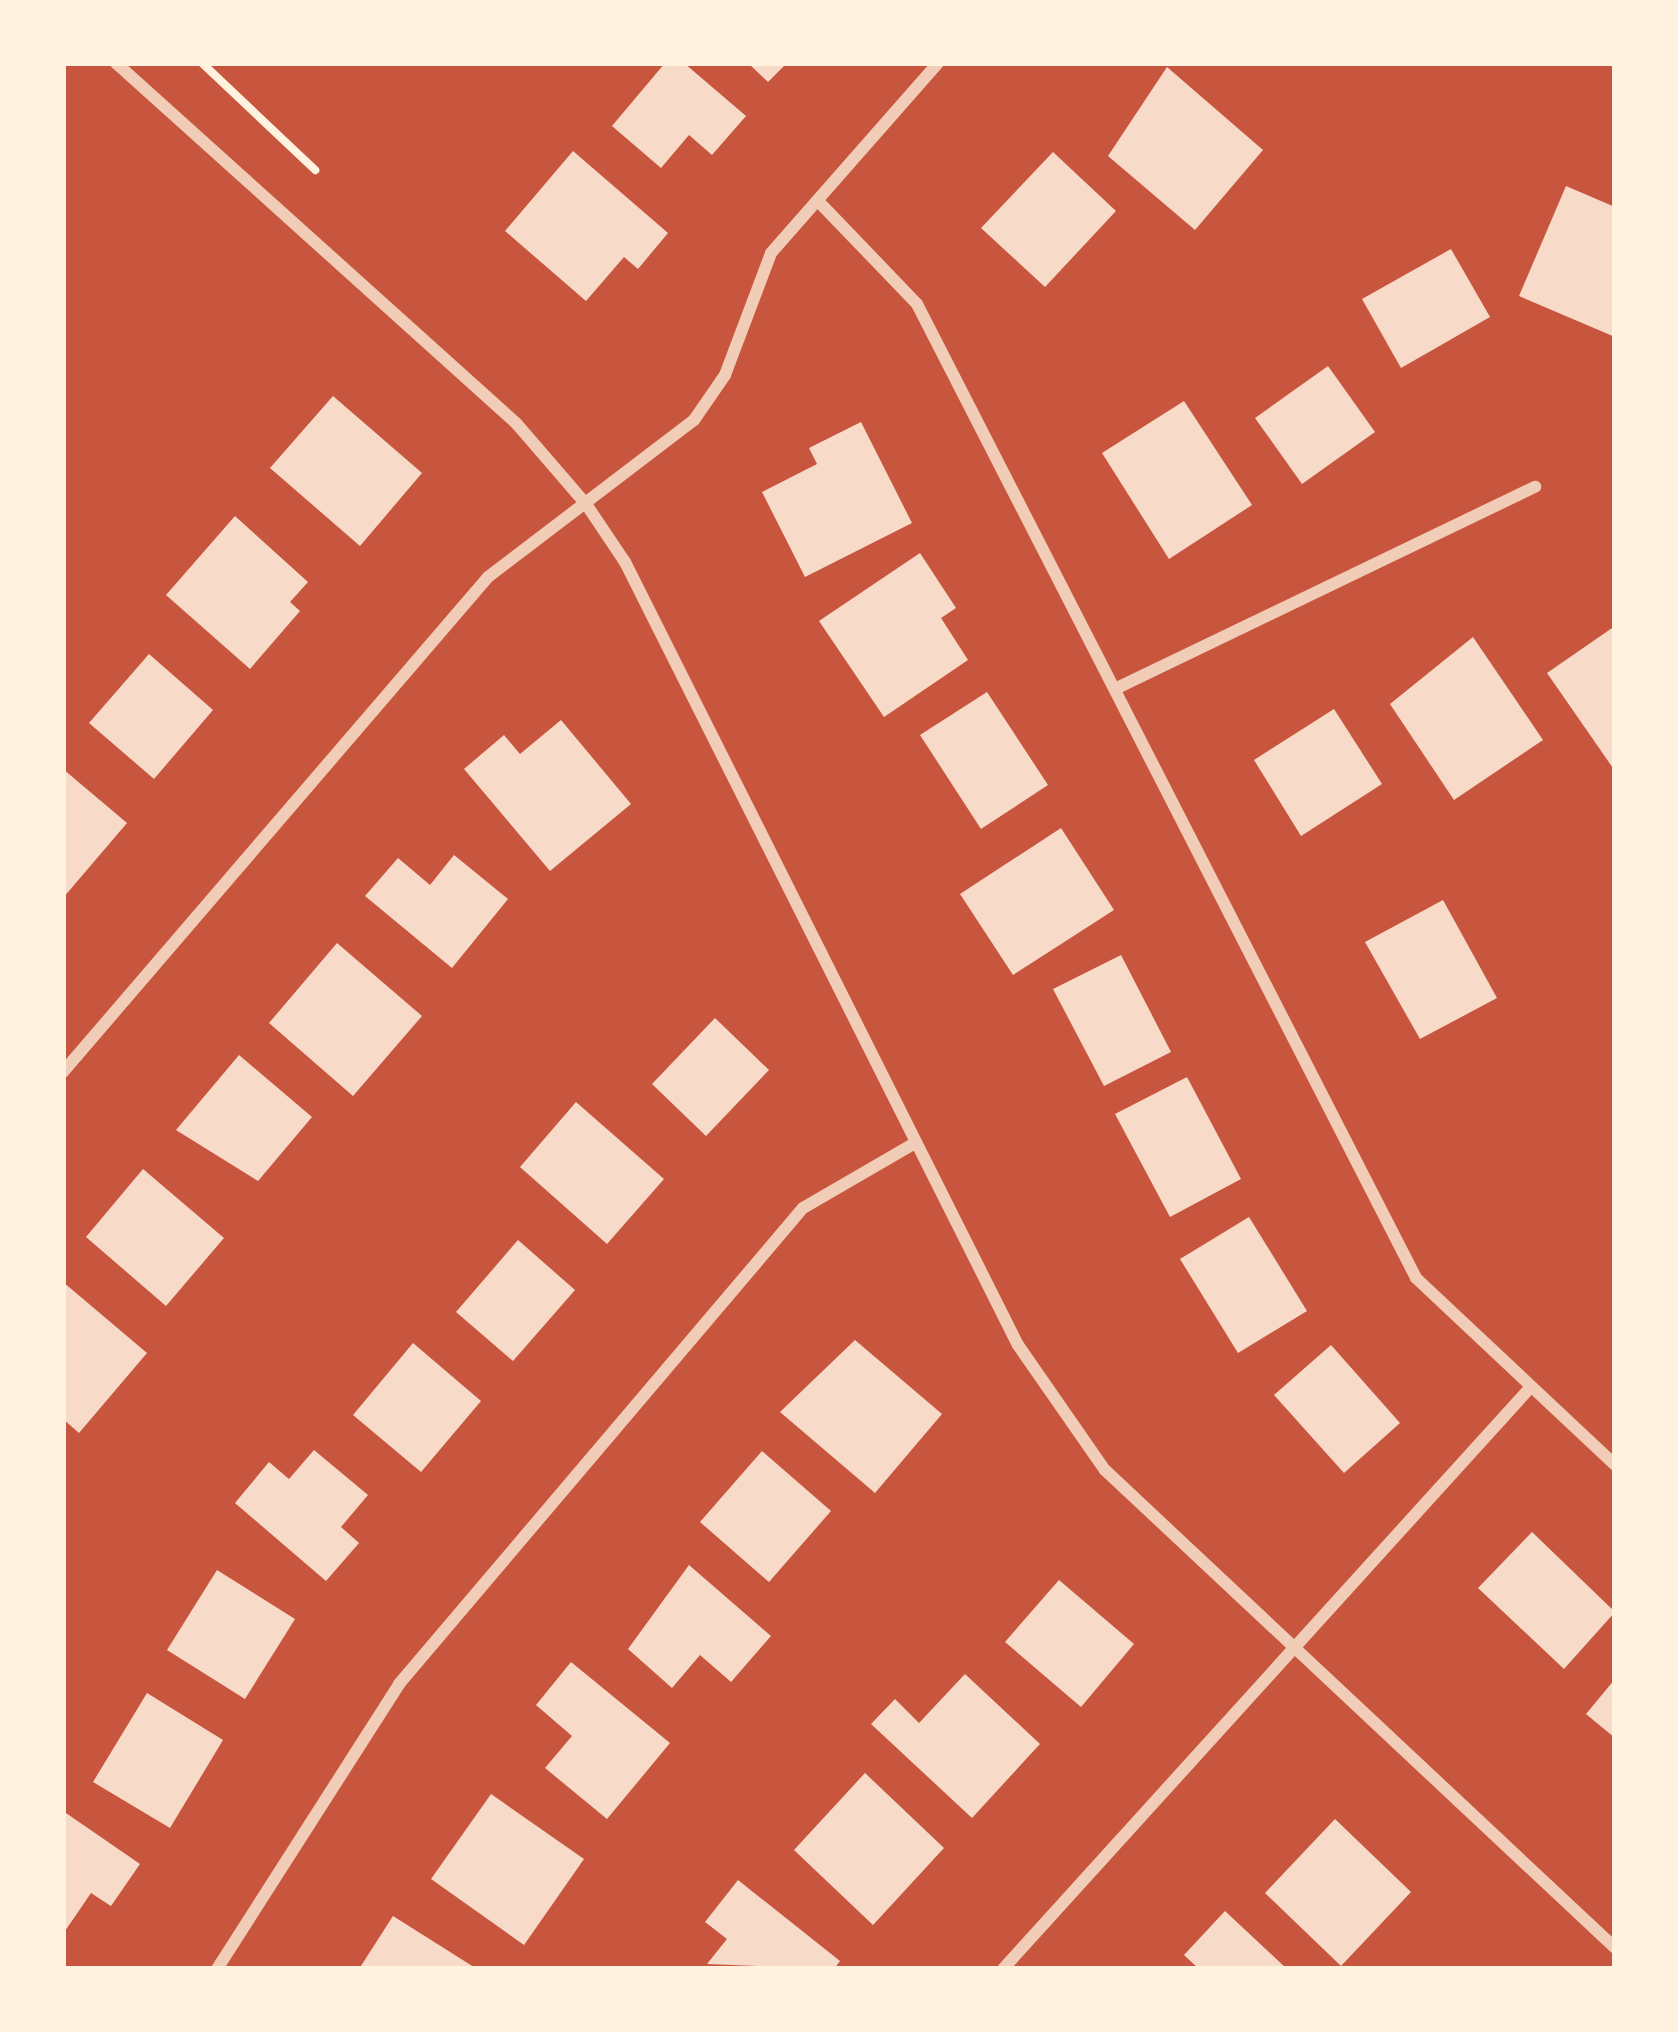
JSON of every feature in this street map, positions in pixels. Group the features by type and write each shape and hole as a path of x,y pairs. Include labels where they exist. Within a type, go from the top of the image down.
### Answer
{"street":[{"path":"116,63 516,423 586,504 625,562 1018,1346 1106,1470 1292,1650 1615,1948"},
{"path":"63,1072 455,612 711,398 771,253 938,63"},
{"path":"818,201 917,304 1119,687 1416,1278 1615,1465"},
{"path":"1119,687 1535,487"},
{"path":"217,1969 429,1649 803,1208 915,1143"},
{"path":"1003,1969 1529,1389"}],"path":[{"path":"202,63 315,170"}],"building":[{"path":"665,63 684,63 746,116 712,155 689,135 661,168 612,126"},
{"path":"748,63 787,63 768,82"},
{"path":"1167,67 1263,150 1195,230 1108,156"},
{"path":"573,151 668,233 638,269 624,257 586,301 505,231"},
{"path":"1053,152 1116,211 1045,287 981,228"},
{"path":"1566,186 1615,207 1615,337 1519,296"},
{"path":"1451,249 1490,317 1401,368 1362,299"},
{"path":"1328,366 1375,432 1302,484 1255,418"},
{"path":"333,396 422,473 360,546 270,468"},
{"path":"1184,401 1252,505 1169,559 1102,453"},
{"path":"861,422 912,523 805,577 762,492 817,464 809,448"},
{"path":"235,516 308,582 290,602 300,611 250,669 166,595"},
{"path":"920,553 956,608 941,618 968,660 884,717 819,621"},
{"path":"1615,626 1615,771 1547,673"},
{"path":"1473,637 1543,740 1454,800 1390,704"},
{"path":"149,654 213,710 154,779 89,723"},
{"path":"987,692 1048,785 981,829 920,735"},
{"path":"1334,709 1382,784 1301,836 1254,760"},
{"path":"561,720 631,804 550,871 464,769 504,735 520,754"},
{"path":"63,769 127,823 63,898"},
{"path":"1061,828 1114,910 1013,975 960,894"},
{"path":"454,855 508,899 452,968 365,896 398,858 430,885"},
{"path":"1443,900 1497,998 1420,1039 1365,942"},
{"path":"337,943 422,1016 353,1096 269,1023"},
{"path":"1121,955 1171,1052 1104,1086 1053,989"},
{"path":"715,1018 769,1070 706,1136 652,1084"},
{"path":"239,1055 312,1117 258,1181 176,1130"},
{"path":"1187,1077 1241,1179 1170,1217 1115,1114"},
{"path":"576,1102 664,1179 607,1244 520,1167"},
{"path":"143,1169 224,1238 166,1306 86,1237"},
{"path":"1249,1217 1307,1311 1238,1353 1180,1259"},
{"path":"518,1240 575,1290 513,1361 456,1312"},
{"path":"63,1282 147,1353 79,1433 63,1419"},
{"path":"855,1340 942,1414 875,1493 780,1412"},
{"path":"413,1343 481,1401 421,1472 353,1415"},
{"path":"1331,1345 1400,1423 1344,1473 1274,1395"},
{"path":"314,1450 368,1495 341,1527 359,1543 326,1581 235,1503 269,1462 289,1479"},
{"path":"762,1451 831,1511 769,1582 700,1522"},
{"path":"1532,1532 1615,1612 1564,1669 1478,1588"},
{"path":"689,1565 771,1636 731,1682 700,1655 672,1688 628,1649"},
{"path":"217,1570 295,1619 245,1699 167,1650"},
{"path":"1059,1580 1134,1644 1081,1707 1005,1642"},
{"path":"571,1662 670,1743 607,1819 545,1768 572,1736 536,1705"},
{"path":"965,1674 1040,1744 972,1818 871,1724 895,1699 919,1723"},
{"path":"1615,1679 1615,1738 1586,1714"},
{"path":"147,1693 223,1740 170,1828 93,1782"},
{"path":"865,1773 944,1848 873,1925 794,1850"},
{"path":"491,1794 584,1859 524,1945 431,1879"},
{"path":"63,1811 140,1864 111,1906 91,1893 63,1934"},
{"path":"1335,1819 1411,1892 1341,1966 1265,1893"},
{"path":"738,1880 840,1961 834,1969 707,1964 727,1939 705,1922"},
{"path":"1225,1911 1287,1969 1199,1969 1184,1955"},
{"path":"393,1916 477,1969 359,1969"}]}
